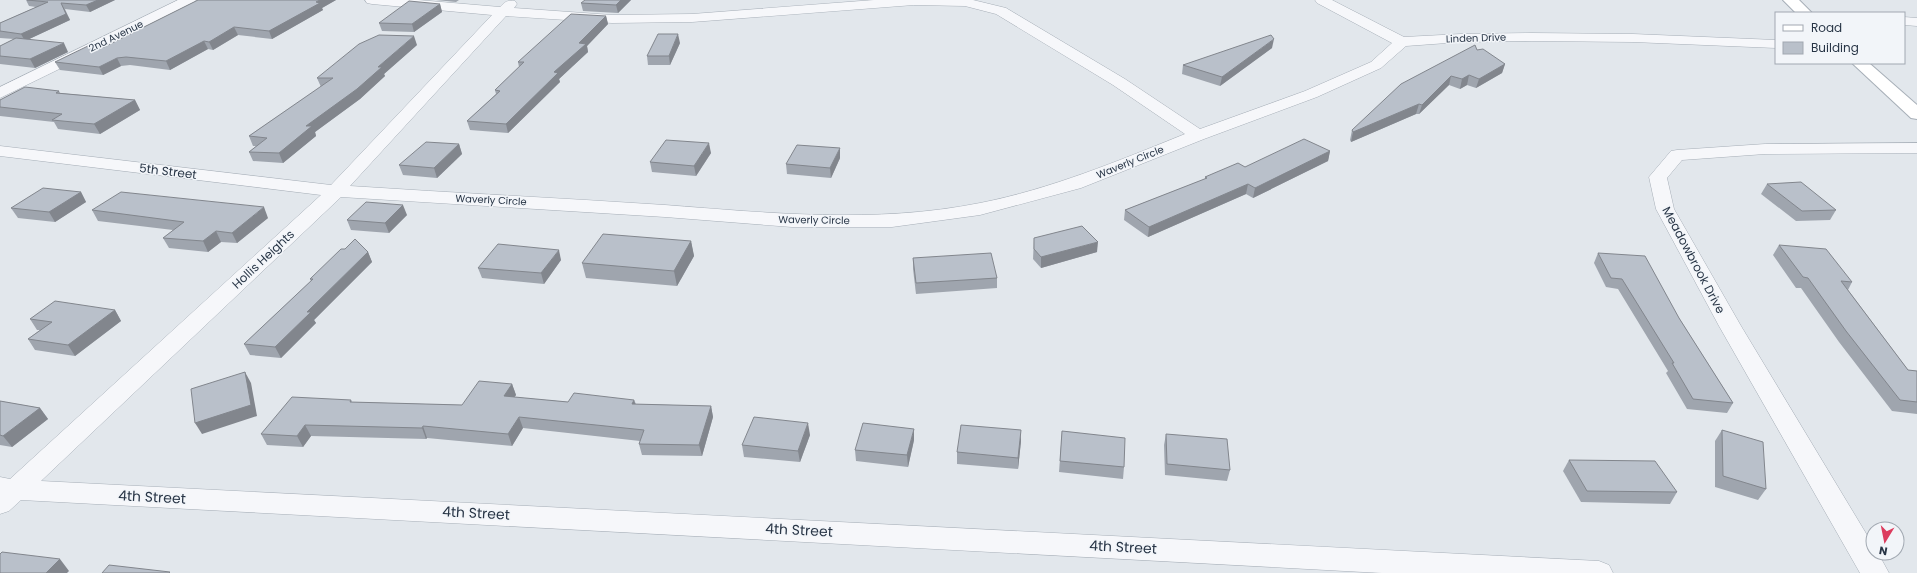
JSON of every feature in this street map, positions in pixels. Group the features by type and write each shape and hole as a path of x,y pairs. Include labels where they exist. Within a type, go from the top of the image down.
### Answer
{"street":[{"name":"2nd Avenue","path":"0,93 189,0"},
{"path":"372,0 509,5 612,19 692,18 914,1 965,2 1000,11 1119,82 1198,135 1311,94 1376,65 1402,42 1322,0"},
{"path":"1790,0 1804,12"},
{"name":"Hollis Heights","path":"5,494 336,191 509,5"},
{"path":"1905,21 1917,22"},
{"name":"Linden Drive","path":"1402,42 1461,38 1532,37 1633,38 1775,44"},
{"path":"1861,64 1917,114"},
{"name":"Waverly Circle","path":"336,191 665,211 792,221 892,221 980,209 1075,184 1198,135"},
{"name":"Meadowbrook Drive","path":"1875,573 1730,326 1665,209 1658,177 1677,155 1765,149 1917,148"},
{"name":"5th Street","path":"0,151 336,191"},
{"name":"4th Street","path":"5,494 1598,573"}],"building":[{"path":"27,0 98,0 86,5 61,3 66,14 21,34 0,31 0,23 48,2"},
{"path":"198,0 320,0 316,2 320,3 269,31 234,27 209,42 204,41 166,61 126,57 117,58 99,67 55,62 88,46 104,47"},
{"path":"585,0 621,0 616,5 581,3"},
{"path":"409,1 440,4 412,24 379,23"},
{"path":"571,14 606,16 579,43 586,44 554,72 558,73 506,124 467,121 500,91 495,90 524,62 518,62"},
{"path":"658,34 678,34 669,56 647,56"},
{"path":"379,35 414,36 378,67 382,67 357,89 306,126 312,126 279,153 249,152 267,138 249,136 333,78 317,78 359,44"},
{"path":"1271,35 1274,39 1222,77 1183,65"},
{"path":"16,38 64,43 30,59 0,56 0,46"},
{"path":"1475,45 1477,50 1483,49 1505,64 1479,79 1469,75 1462,79 1451,76 1422,105 1419,104 1353,132 1352,130 1401,84"},
{"path":"25,87 59,91 56,93 135,100 94,124 52,120 62,114 0,107 0,100"},
{"path":"1304,139 1330,151 1255,188 1248,184 1149,227 1125,210 1207,178 1205,177 1238,163 1245,167"},
{"path":"666,140 709,143 694,166 650,162"},
{"path":"426,142 459,144 434,168 399,165"},
{"path":"797,145 840,148 830,168 786,164"},
{"path":"1801,182 1836,210 1802,211 1767,184"},
{"path":"43,188 81,192 49,212 11,208"},
{"path":"121,192 264,207 232,233 216,231 203,241 163,238 184,222 92,210"},
{"path":"366,202 403,205 385,223 347,220"},
{"path":"1082,226 1098,242 1041,257 1034,249 1034,238"},
{"path":"603,234 691,241 674,271 582,263"},
{"path":"355,239 368,252 307,312 311,312 275,347 244,344 313,279 310,279 341,249 345,249"},
{"path":"498,244 559,250 541,273 478,268"},
{"path":"1779,245 1826,249 1852,282 1841,281 1908,370 1917,371 1917,402 1900,400 1846,331 1808,278 1803,277"},
{"path":"991,253 997,278 916,283 913,258"},
{"path":"1598,253 1645,256 1679,318 1733,403 1693,399 1672,363 1674,363 1622,279 1611,278"},
{"path":"55,301 115,310 68,345 28,339 52,322 30,319"},
{"path":"245,372 251,405 195,423 191,389"},
{"path":"479,381 512,384 504,396 568,402 574,393 634,400 632,404 711,406 699,445 639,444 644,430 519,417 508,434 423,426 422,428 305,425 297,436 261,434 292,397 351,400 350,402 462,405"},
{"path":"0,401 40,408 3,436 0,435"},
{"path":"754,417 808,423 798,451 742,445"},
{"path":"863,423 914,429 907,455 855,450"},
{"path":"961,425 1021,430 1018,458 957,452"},
{"path":"1722,430 1763,442 1766,489 1723,476"},
{"path":"1062,431 1125,438 1124,467 1060,461"},
{"path":"1166,434 1227,439 1230,470 1167,464"},
{"path":"1569,460 1655,461 1677,492 1587,491"},
{"path":"2,552 60,559 46,573 0,573 0,554"},
{"path":"109,565 170,572 102,573"}]}
